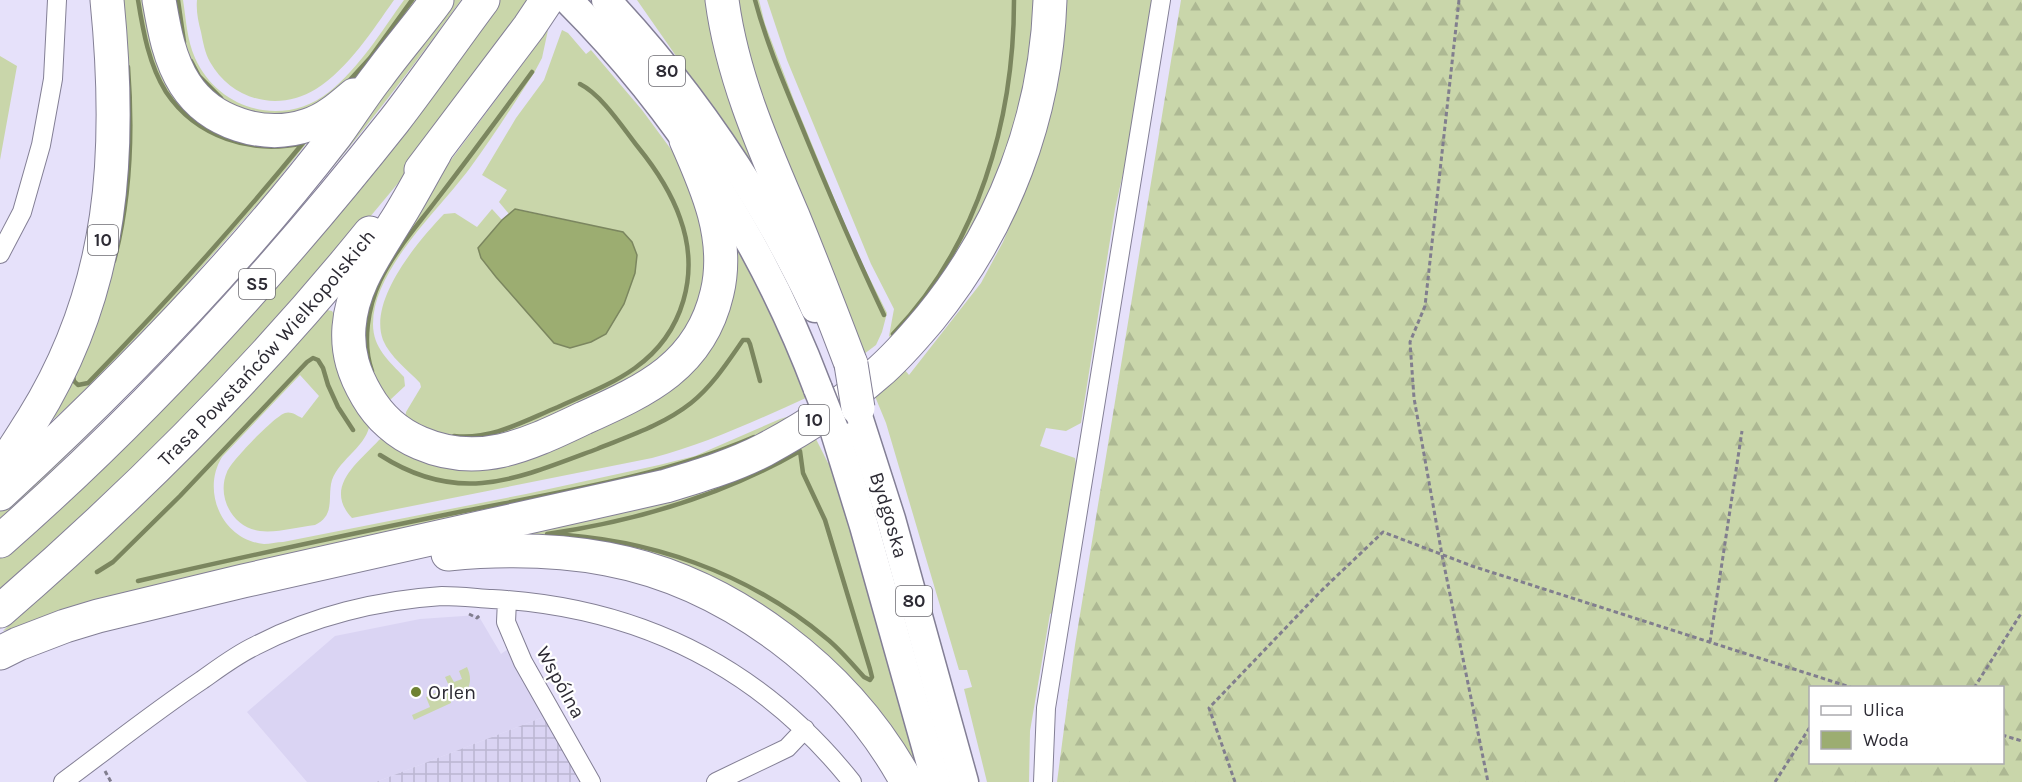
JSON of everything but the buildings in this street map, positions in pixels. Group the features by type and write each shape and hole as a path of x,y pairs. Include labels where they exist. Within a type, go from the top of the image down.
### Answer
{"highway":[{"name":"10","path":"0,469 43,403 59,373 81,319 99,260 107,217 114,147 114,90 107,0"},
{"path":"159,0 167,41 174,63 185,85 200,102 236,124 271,131 309,125 342,106 379,75"},
{"path":"0,494 77,423 145,355 222,271 336,135 436,0"},
{"name":"S5","path":"0,541 100,448 243,300 315,218 395,119 483,0"},
{"name":"Trasa Powstańców Wielkopolskich","path":"0,611 137,486 272,348 435,153 547,0"},
{"path":"722,0 735,64 762,145 822,286 846,368 852,417"},
{"name":"10","path":"0,653 65,626 98,616 243,580 644,491 714,471 762,451 810,423 878,374 915,336 949,295 980,249 1019,164 1040,91 1049,33 1050,0"},
{"path":"435,153 395,223 367,266 353,306 349,327 349,351 356,376 373,407 386,422 410,439 435,449 458,455 486,454 550,434 638,393 677,365 694,344 706,324 717,292 721,255 709,192 686,140"},
{"path":"336,561 404,558 491,550 546,551 608,559 653,571 724,602 761,624 801,653 838,688 868,723 899,766 907,782"}],"main road":[{"name":"80","path":"606,0 645,41 724,145 794,264 846,368"},
{"name":"80","path":"575,6 633,71 686,140 722,193 770,279 803,348 818,388 852,417 864,526 936,782"},
{"name":"Bydgoska","path":"852,417 891,519 964,782"}],"street":[{"path":"0,254 22,212 41,145 53,80 57,0"},
{"path":"1043,782 1046,708 1161,0"},
{"path":"63,782 183,692 256,645 343,613 397,600 445,596 545,603 587,611 630,623 674,640 724,668 768,698 805,729 852,782"},
{"name":"Wspólna","path":"507,600 506,622 523,662 591,782"},
{"path":"716,782 787,748 805,729"}],"path":[{"path":"1459,0 1425,306 1410,342 1414,398 1442,555 1488,782"},
{"path":"1710,642 1742,431"},
{"path":"1235,782 1209,708 1320,592 1383,532 1472,566 1850,686"},
{"path":"465,613 477,618 486,609 491,608 498,614 497,620 506,622"},
{"path":"1975,686 2022,612"},
{"path":"1775,782 1809,729"},
{"path":"2004,736 2022,741"}],"shaded area":[{"path":"478,615 501,654 508,649 546,716 376,782 307,782 247,712 335,636 420,619"},
{"path":"546,716 582,782 376,782"}],"green space":[{"path":"120,0 147,0 167,78 309,140 269,191 171,302 80,396 49,423 71,372"},
{"path":"169,0 183,0 190,44 195,58 206,76 220,91 236,102 273,111 292,109 311,103 329,92 351,72 404,0 417,0 357,79 320,110 249,118 195,81"},
{"path":"197,0 394,0 339,71 316,89 302,96 272,101 243,94 219,75 205,51 198,20"},
{"path":"443,0 461,0 356,139 301,206 185,336 125,398 0,519 0,500"},
{"path":"494,0 535,0 404,176 315,283 189,421 0,596 0,554"},
{"path":"637,0 712,0 764,187 720,119"},
{"path":"729,0 759,0 765,24 795,103 855,249 887,313 876,345 864,354 788,190"},
{"path":"767,0 1038,0 1024,106 975,232 893,340 889,336 894,309 871,264 787,60"},
{"path":"1065,0 1152,0 1132,133 1115,209 1081,423 1066,431 1046,428 1040,446 1075,458 1077,470 1054,612 1050,614 1030,731 1029,782 987,782 964,689 972,687 967,670 959,670 886,423 874,394 904,369 909,375 981,283 1003,242 1028,183"},
{"path":"1181,0 2022,0 2022,782 1057,782 1075,645"},
{"path":"548,30 542,58 503,121 457,185 410,241 384,282 376,303 374,333 383,354 404,377 405,386 390,400 382,402 369,388 362,300 445,168"},
{"path":"562,30 568,33 586,54 591,50 642,110 692,182 709,275 682,344 598,402 472,445 404,426 406,412 421,387 420,383 390,352 383,340 380,324 383,307 398,272 409,255 444,214 455,213 477,227 492,209 502,220 478,248 481,257 554,342 570,348 591,342 606,333 624,304 632,242 623,232 518,209 509,214 499,202 507,190 482,175 516,118 544,80"},
{"path":"0,56 17,66 0,160"},
{"path":"737,240 753,269 808,397 712,439 652,458 352,518 344,507 341,496 342,486 347,476 384,437 423,455 652,395"},
{"path":"327,310 332,311 335,316 370,422 368,430 359,445 336,472 332,480 330,505 322,521 315,525 273,531 250,529 242,524 229,510 225,501 224,482 227,472 244,449 272,422 285,413 302,418 319,396 300,375 222,457 216,470 215,498 219,512 237,534 249,541 264,544 283,542 659,465 695,456 780,419 806,411 696,466 3,631 317,316"},
{"path":"813,433 828,463 835,466 925,782 799,638 519,534"},
{"path":"467,667 470,676 469,685 458,699 454,697 445,677 450,675 454,682 462,679 459,671"},
{"path":"446,689 451,703 414,720 412,715 430,707 426,697"}],"water":[{"path":"515,209 623,232 632,242 637,255 635,273 624,304 606,334 591,342 570,348 554,343 481,258 478,248 502,220"}],"waterway":[{"path":"73,376 78,385 88,383 198,265 303,143 284,146 245,144 227,139 193,121 178,108 160,82 148,48 138,0"},
{"path":"178,0 184,42"},
{"path":"348,82 370,58 412,0"},
{"path":"755,0 786,89 835,207 884,315"},
{"path":"893,334 923,299 948,262 969,221 985,179 998,135 1007,90 1014,0"},
{"path":"191,61 199,76 221,98"},
{"path":"114,261 124,213 129,164 128,67"},
{"path":"372,371 367,349 368,325 372,302 380,281 406,240 532,72"},
{"path":"454,436 482,435 508,428 607,385 635,368 652,354 666,338 676,320 683,300 688,260 686,239 680,218 662,181 612,112 580,84"},
{"path":"380,455 409,471 436,480 462,483 514,478 597,449 669,418 706,389 743,340 748,340 750,344 760,381"},
{"path":"97,572 113,562 180,496 313,358 318,360 323,368 338,407 353,430"},
{"path":"138,581 341,536 611,482 719,451 754,437"},
{"path":"800,451 803,473 825,520 870,669 872,677 870,680 864,677 831,642 795,615 763,594 730,577 659,551 585,537 547,534 646,514 709,494 800,451"}],"place":[{"name":"Orlen","path":"416,692"}]}
